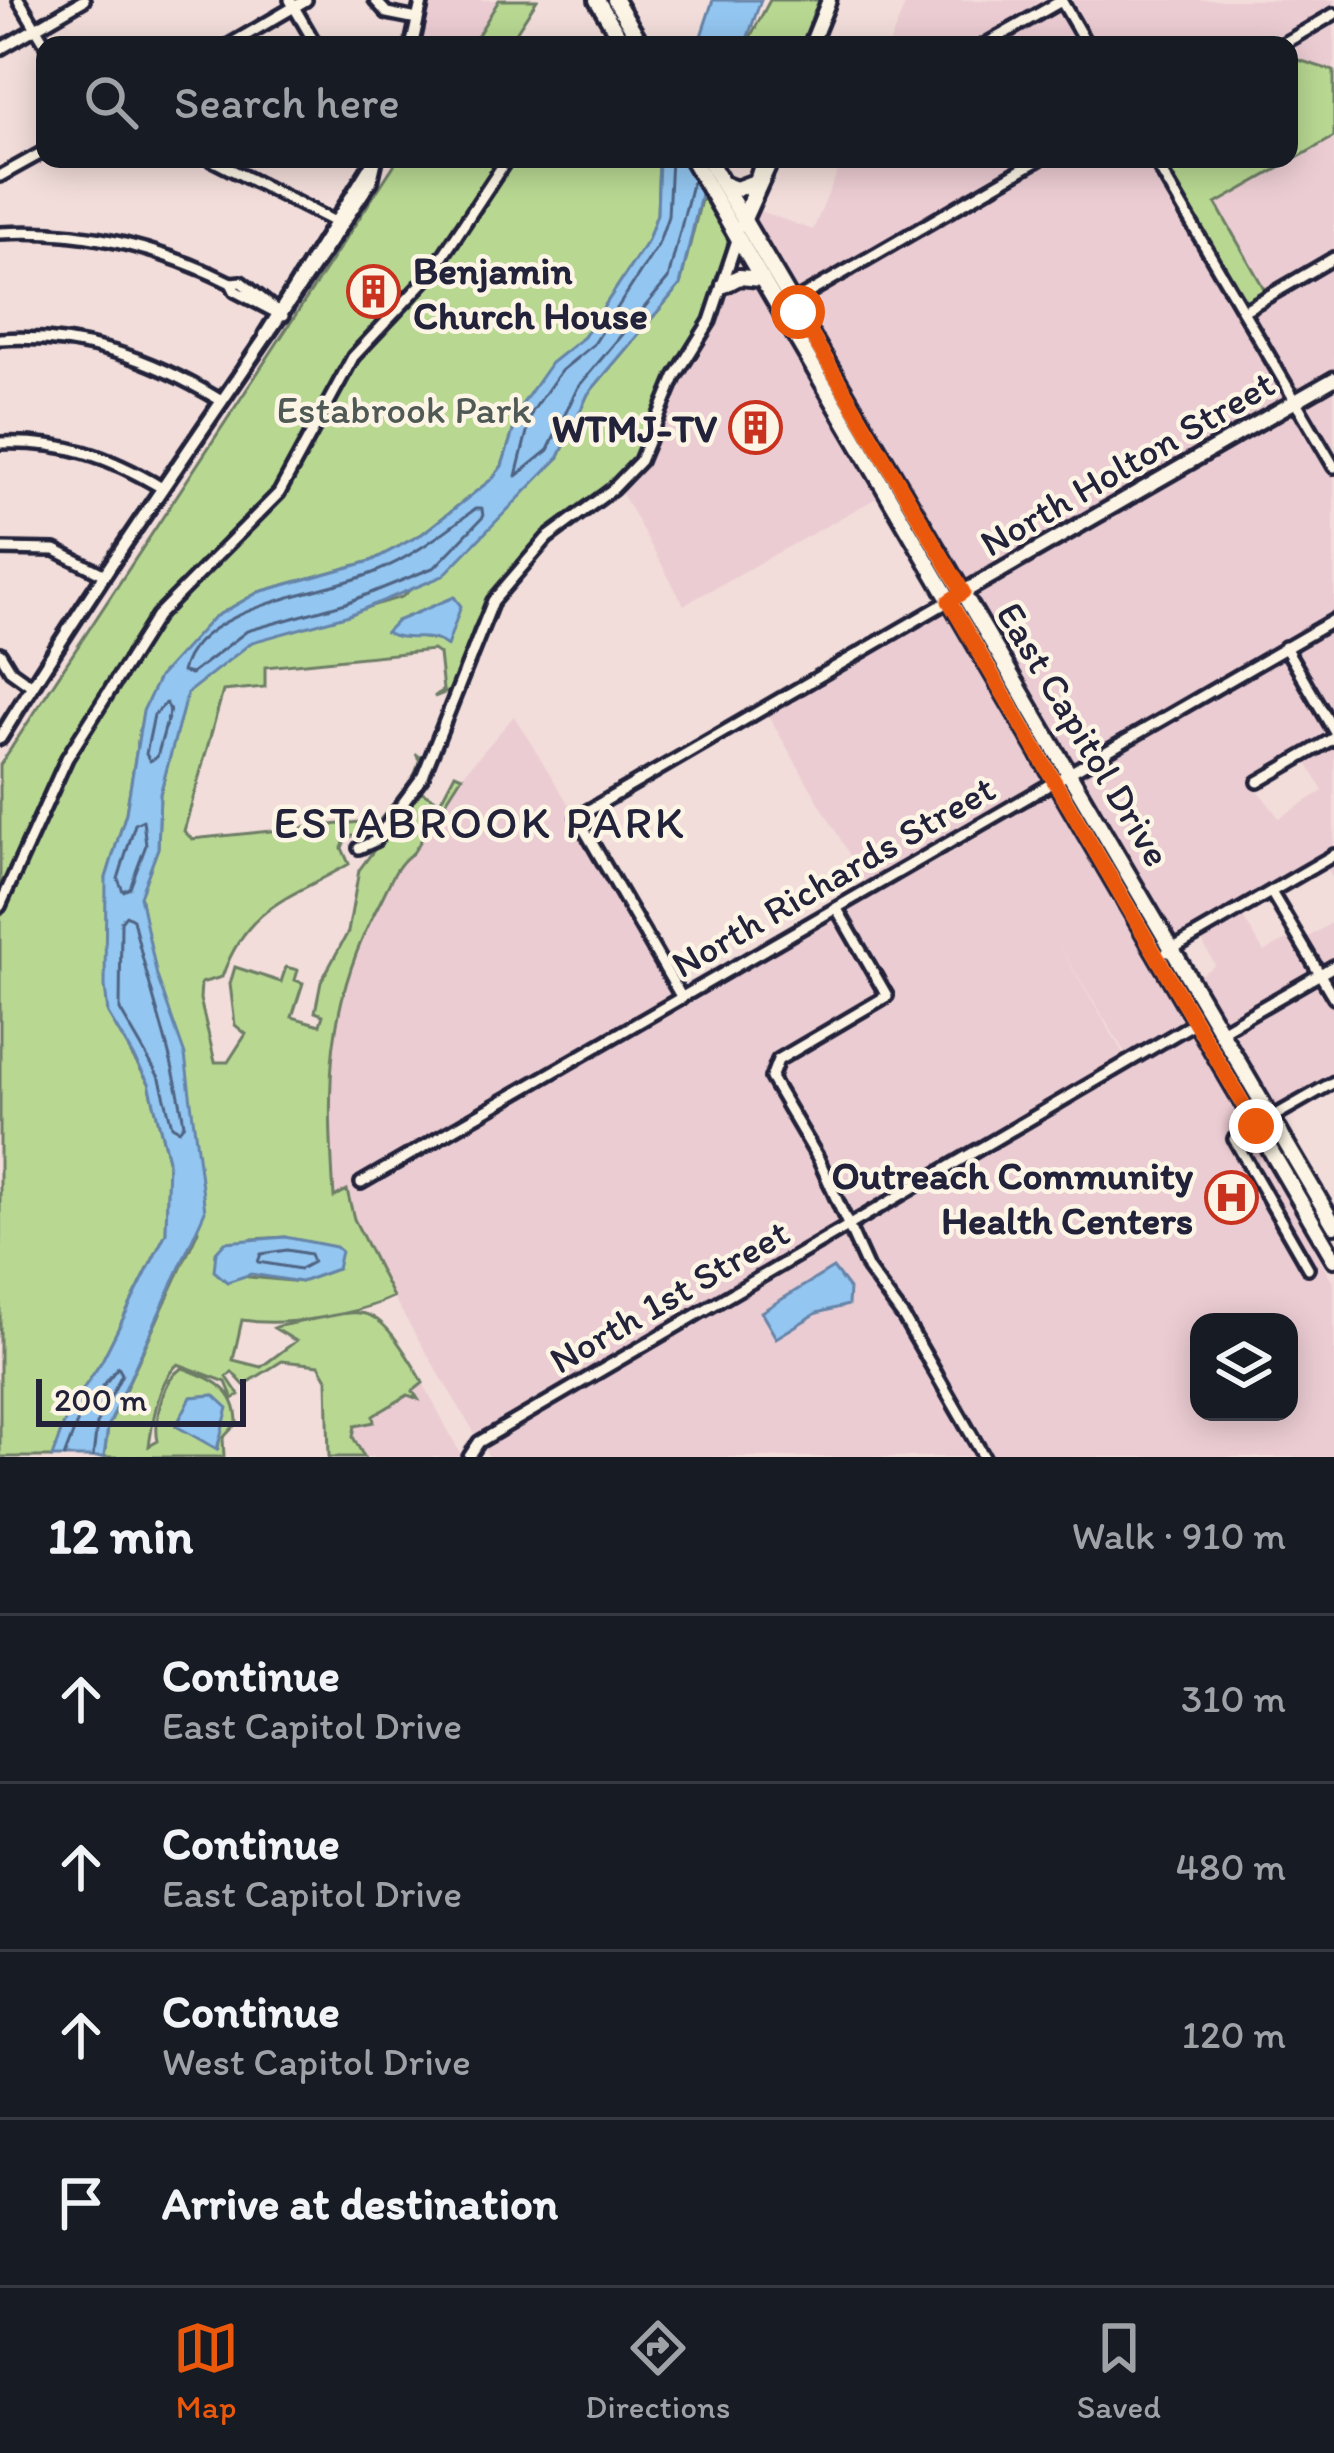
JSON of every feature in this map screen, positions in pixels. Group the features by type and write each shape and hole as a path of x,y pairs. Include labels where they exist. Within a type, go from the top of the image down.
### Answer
{"main road":[{"path":"597,0 626,36"},
{"path":"615,0 629,36"},
{"path":"815,36 829,0"},
{"name":"East Capitol Drive","path":"700,168 744,220 786,306 956,597 1054,782 1334,1259"},
{"name":"East Capitol Drive","path":"711,168 738,237 761,279 786,306"},
{"path":"744,220 752,183 761,168"},
{"path":"738,237 764,168"},
{"path":"720,192 752,183"},
{"path":"724,285 740,277 761,279"},
{"name":"North Holton Street","path":"956,597 1334,379"},
{"name":"East Capitol Drive","path":"956,597 1069,773 1334,1225"}],"street":[{"path":"19,0 41,36"},
{"path":"0,49 84,0"},
{"path":"242,36 292,3 306,0"},
{"path":"375,0 387,13 417,19"},
{"path":"414,36 422,0"},
{"path":"999,36 1061,0 1082,36"},
{"path":"292,3 311,36"},
{"path":"1297,36 1331,16 1334,29"},
{"path":"0,176 36,156"},
{"path":"228,168 337,224"},
{"path":"0,737 278,312 371,181 374,168"},
{"path":"0,906 67,758 157,616 279,493 353,357 430,274 501,168"},
{"path":"786,306 1024,168"},
{"path":"1159,168 1334,467"},
{"path":"0,233 105,239 166,255 231,283 241,282 278,312"},
{"path":"359,848 375,841 423,776 493,601 547,538 613,489 640,461 670,387 710,322 738,237"},
{"path":"1243,311 1334,258"},
{"path":"0,339 34,337 108,347 172,371 220,400"},
{"path":"0,443 77,447 115,459 162,488"},
{"path":"0,549 55,550 105,575"},
{"name":"North Holton Street","path":"682,998 577,817 956,597"},
{"name":"North Richards Street","path":"361,1183 1334,620"},
{"path":"1258,782 1334,735 1285,647"},
{"path":"1,658 32,686"},
{"path":"1157,958 1334,855"},
{"path":"1271,892 1334,998"},
{"path":"837,909 887,997 778,1060 771,1078 818,1158 847,1227 984,1457"},
{"path":"1222,1031 1334,966"},
{"name":"North 1st Street","path":"469,1454 479,1442 1211,1013"},
{"path":"1308,1268 1234,1139 1334,1082"},
{"path":"479,1442 488,1457"}],"shaded area":[{"path":"422,0 499,0 477,36 414,36"},
{"path":"907,0 1334,0 1334,880 1320,857 1148,955 1188,1023 1129,1059 1056,941 1132,1068 1192,1030 1212,1066 1219,1063 1313,1223 1306,1232 1334,1285 1334,1457 489,1457 393,1297 354,1219 347,1191 334,1198 328,1099 338,1005 370,920 403,859 413,853 462,776 514,716 574,813 571,822 678,1009 989,830 985,823 870,890 764,708 948,601 1060,789 1076,779 972,598 1179,476 1170,465 963,584 754,224 759,211 813,230 839,168 1298,168 1298,36 893,36","holes":["1301,752 1323,791 1279,818 1251,781"]},
{"path":"737,281 757,284 880,496 684,605 620,490 648,457 674,391"},
{"path":"1241,914 1264,952 1292,937 1296,945 1334,921 1334,1076 1272,1118 1194,979 1215,965 1200,937"},
{"path":"419,1375 462,1457 332,1457 332,1427"}],"green space":[{"path":"499,0 537,0 514,36 477,36"},
{"path":"770,0 820,0 807,36 751,36"},
{"path":"1298,60 1334,71 1334,137 1298,157"},
{"name":"Estabrook Park","path":"392,168 659,168 657,214 648,240 584,337 521,406 502,466 492,479 422,534 371,561 259,592 213,618 143,712 126,813 106,878 131,1054 149,1083 168,1160 166,1233 102,1361 69,1410 52,1457 0,1457 0,765"},
{"path":"1166,168 1279,168 1216,204 1266,292 1244,302"},
{"path":"702,196 728,239 726,254 704,324 666,385 640,453 620,478 513,565 474,627 452,690 434,697 443,690 439,654 433,650 265,667 265,687 223,691 184,831 192,839 380,820 413,778 420,761 416,754 425,761 381,827 346,838 342,848 349,864 273,906 244,934 222,977 201,983 200,999 215,1062 228,1062 246,1034 235,1025 230,984 235,967 281,982 286,967 298,970 295,980 303,983 292,1017 320,1025 323,1015 315,1012 321,982 348,932 359,870 415,795 422,792 440,802 455,773 462,776 392,877 361,942 339,1013 330,1119 334,1197 347,1190 354,1219 393,1297 335,1315 364,1314 376,1319 389,1330 423,1383 413,1391 418,1399 408,1395 373,1416 374,1422 355,1426 353,1437 364,1457 329,1457 327,1379 319,1365 282,1361 244,1385 232,1372 227,1377 239,1395 233,1399 226,1382 178,1364 171,1371 158,1402 149,1446 158,1441 165,1389 183,1368 212,1381 232,1401 237,1423 223,1438 224,1457 104,1457 108,1427 198,1231 140,895 158,848 160,794 187,692 252,641 402,597 559,457 588,394 680,285","holes":["454,598 443,641 387,632 397,621","285,1237 337,1269 301,1282 239,1276 253,1239","324,1317 274,1328 296,1341 261,1367 233,1360 242,1320","214,1395 224,1412 218,1448 176,1426 192,1397"]}],"water":[{"path":"713,0 761,0 748,36 701,36"},
{"path":"659,168 707,168 680,285 588,394 559,457 443,576 349,615 252,642 187,693 160,794 158,848 140,896 157,976 185,1055 205,1211 108,1427 104,1457 52,1457 69,1410 102,1361 166,1233 168,1160 149,1083 108,1014 105,986 106,878 126,813 143,711 159,677 213,618 259,592 371,561 422,534 492,479 502,466 521,406 551,363 584,337 648,240 657,214"},
{"path":"454,597 461,606 447,646 433,639 386,632 397,621"},
{"path":"285,1237 336,1247 341,1251 337,1269 301,1282 251,1274 227,1282 214,1271 216,1252 225,1242"},
{"path":"833,1268 849,1289 848,1305 817,1313 776,1338 761,1312"},
{"path":"214,1395 228,1408 217,1449 176,1426 191,1397"}],"place":[{"name":"Benjamin Church House","path":"374,292"},
{"name":"WTMJ-TV","path":"756,428"},
{"name":"Outreach Community Health Centers","path":"1232,1197"}],"district":[{"name":"ESTABROOK PARK","path":"480,822"}],"route":[{"path":"798,312 963,592 949,601 1256,1126"}]}
